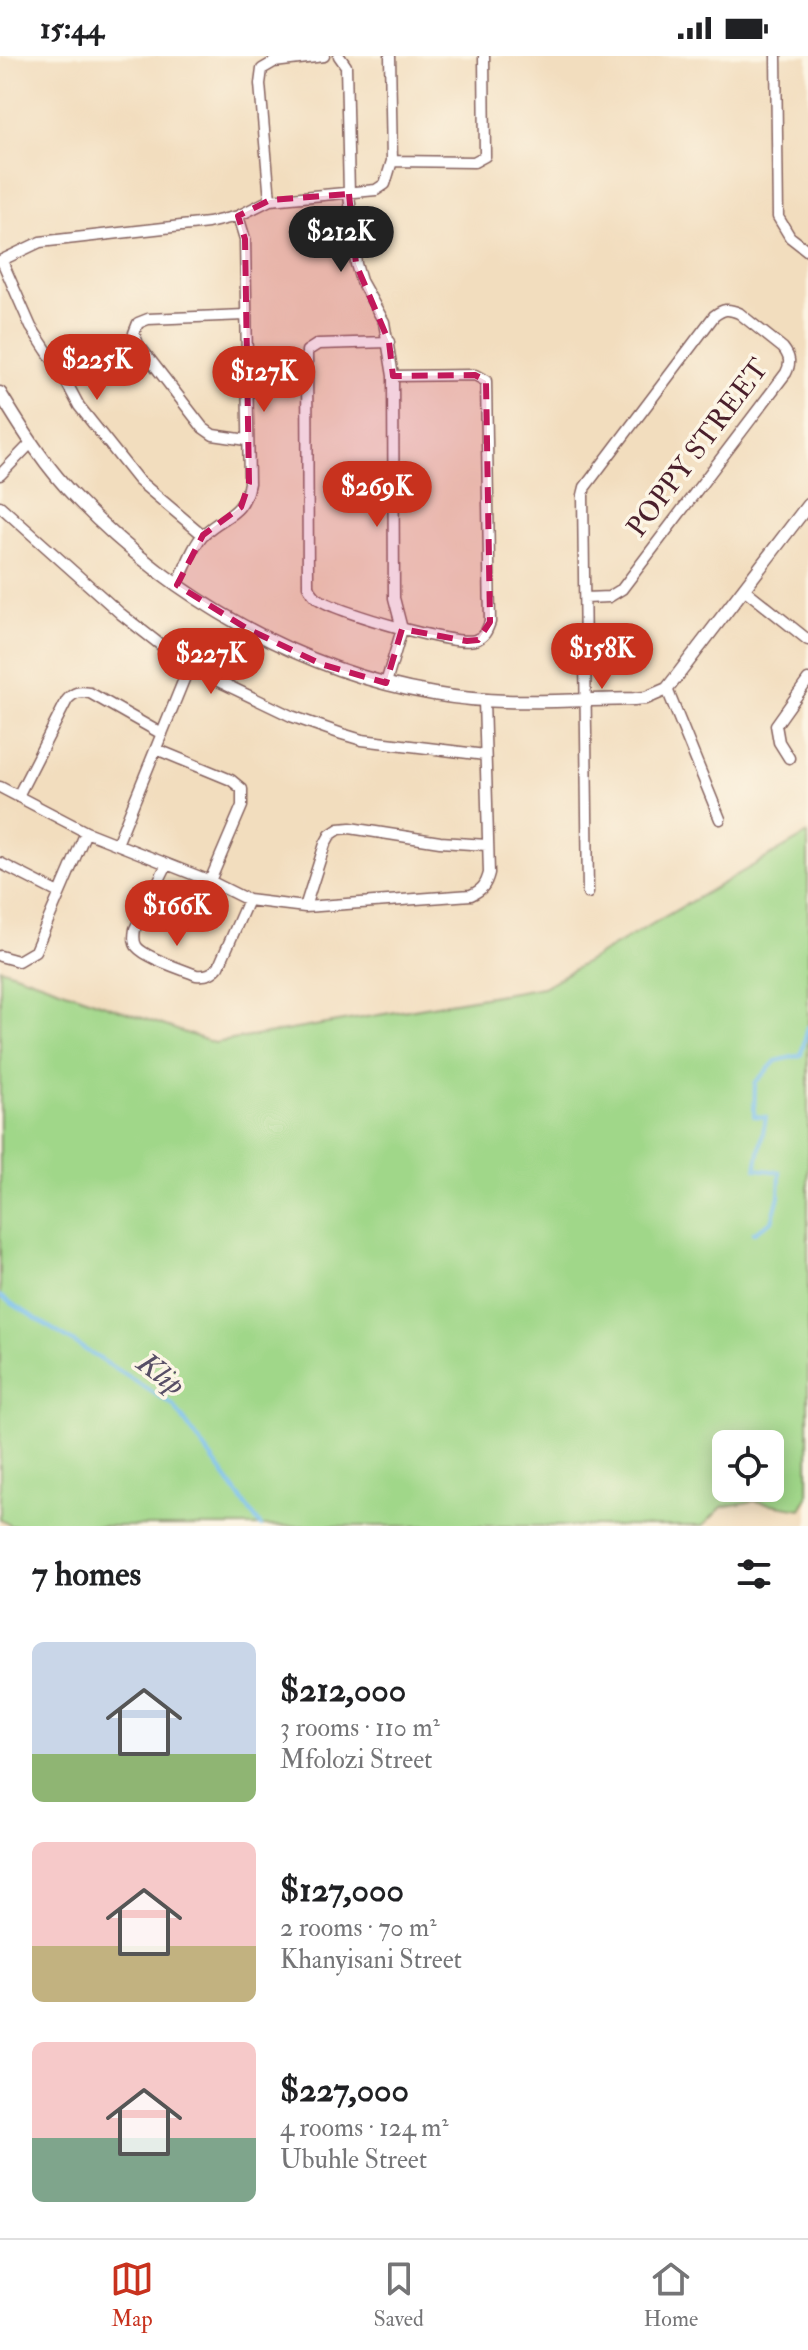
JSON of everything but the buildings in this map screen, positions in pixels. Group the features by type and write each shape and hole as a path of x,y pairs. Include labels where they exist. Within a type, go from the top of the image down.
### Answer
{"street":[{"path":"270,200 260,84 262,69 274,62 324,56"},
{"path":"339,56 346,66 349,194 356,264 361,281 384,322 393,376 394,598 402,629 386,683"},
{"path":"203,535 138,480 79,406 31,327 1,261 40,242 208,223 238,216 270,200 376,190 385,184 392,161 390,56"},
{"path":"392,161 474,162 485,156 484,56"},
{"path":"776,56 778,217 790,237 808,251"},
{"path":"177,585 203,535 231,517 247,496 245,239 238,216"},
{"name":"POPPY STREET","path":"730,309 739,313 789,356 790,365 786,373 622,589 609,597 585,598 585,487 714,316 721,310 730,309"},
{"path":"245,315 148,319 138,323 134,333 138,344 203,428 213,435 247,440"},
{"path":"389,342 318,344 307,351 307,574 312,593 319,600 402,629 467,641 478,640 487,632 490,622 488,387 481,376 475,375 393,376"},
{"path":"0,393 31,443 77,499 123,543 177,585 246,628 321,664 434,694 484,700 586,700 646,698 667,689 808,505"},
{"path":"0,475 31,443"},
{"path":"0,506 121,614 189,667 291,716 362,740 485,755"},
{"path":"744,589 808,640"},
{"path":"585,598 588,893"},
{"path":"117,844 189,667"},
{"path":"789,758 779,742 776,725 808,680"},
{"path":"667,689 720,819"},
{"path":"18,796 67,700 73,694 81,691 90,693 162,734"},
{"path":"0,787 86,832 210,881 248,900 305,907 471,895 486,884 489,873 484,700"},
{"path":"156,749 231,780 242,789 242,806 210,881"},
{"path":"305,907 325,844 330,835 339,829 366,829 440,842 487,845"},
{"path":"0,956 18,961 35,951 86,832"},
{"path":"0,863 59,893"},
{"path":"167,864 135,929 137,947 145,953 196,975 213,973 248,900"}],"highlighted area":[{"path":"349,194 356,264 389,342 393,376 475,375 486,381 490,622 478,640 467,641 402,629 386,683 321,664 246,628 177,585 203,535 241,507 249,483 245,239 238,216 270,200"}],"green space":[{"path":"808,834 808,1497 801,1509 760,1502 784,1502 784,1430 712,1430 712,1502 749,1502 722,1507 703,1526 11,1526 0,1519 0,968 214,1043 543,987"}],"waterway":[{"path":"753,1233 772,1221 779,1196 780,1172 756,1169 766,1117 754,1116 755,1083 776,1061 801,1055 808,1027"},
{"name":"Klip","path":"0,1296 173,1405 261,1526"}]}
